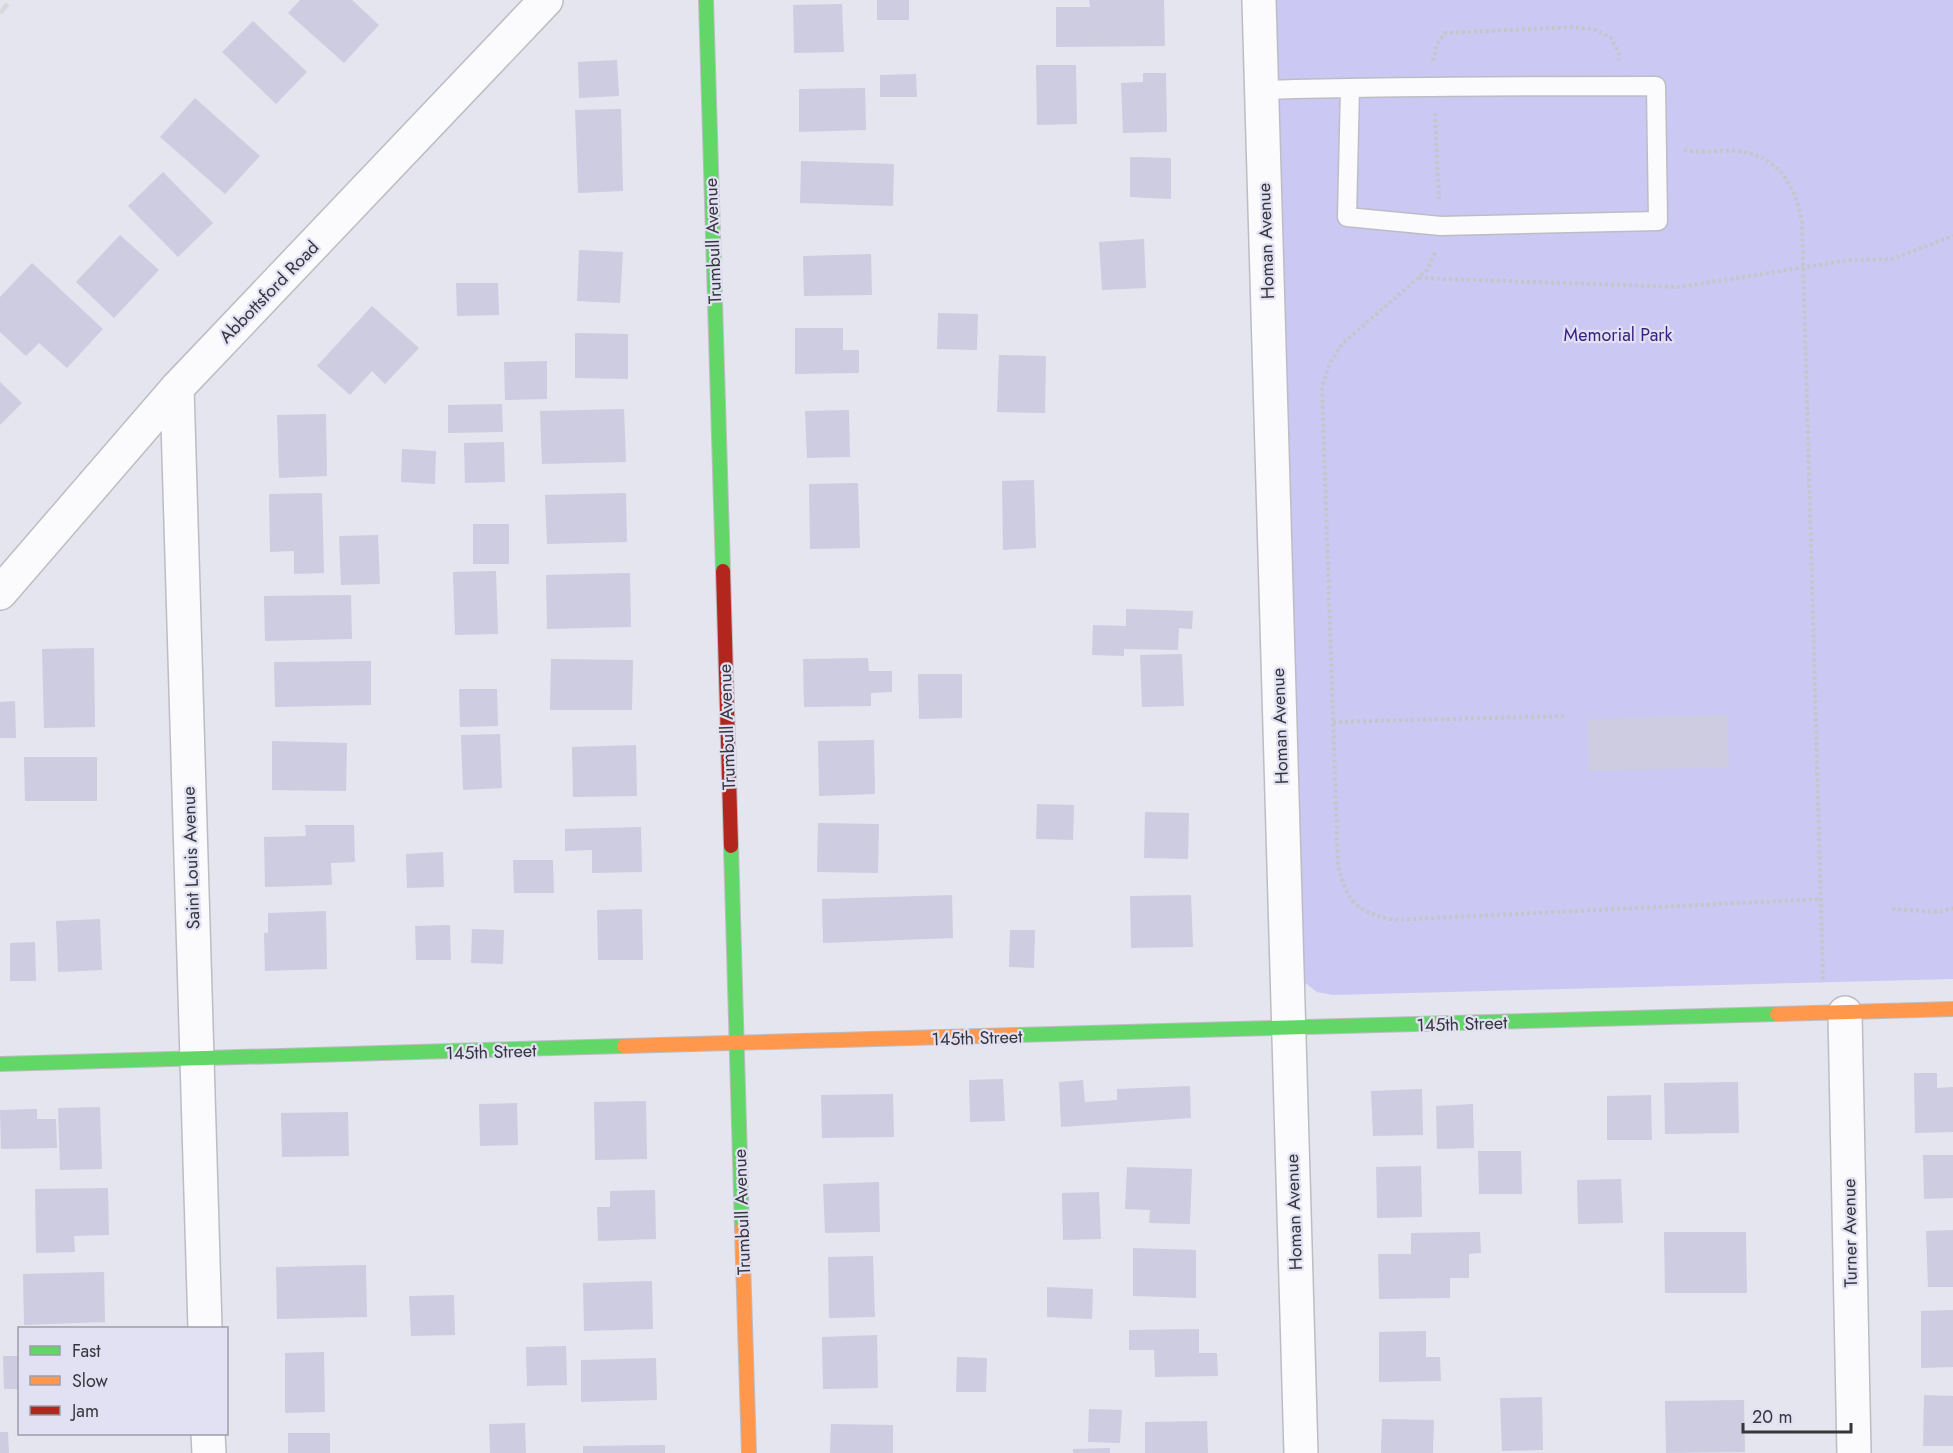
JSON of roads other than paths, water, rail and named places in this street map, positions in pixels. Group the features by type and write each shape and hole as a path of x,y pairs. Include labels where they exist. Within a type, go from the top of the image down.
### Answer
{"street":[{"name":"Abbottsford Road","path":"0,592 177,388 546,0"},
{"name":"Trumbull Avenue","path":"706,0 749,1453"},
{"name":"Homan Avenue","path":"1259,0 1301,1453"},
{"name":"Saint Louis Avenue","path":"177,388 205,1327"},
{"name":"145th Street","path":"0,1065 1953,1009"},
{"name":"Turner Avenue","path":"1835,1013 1854,1453"},
{"path":"208,1435 209,1453"}],"lane":[{"path":"1262,90 1434,86 1656,86 1658,221 1441,226 1347,217 1350,88"}],"railway":[{"path":"0,13 11,0"}],"park label":[{"name":"Memorial Park","path":"1618,335"}]}
